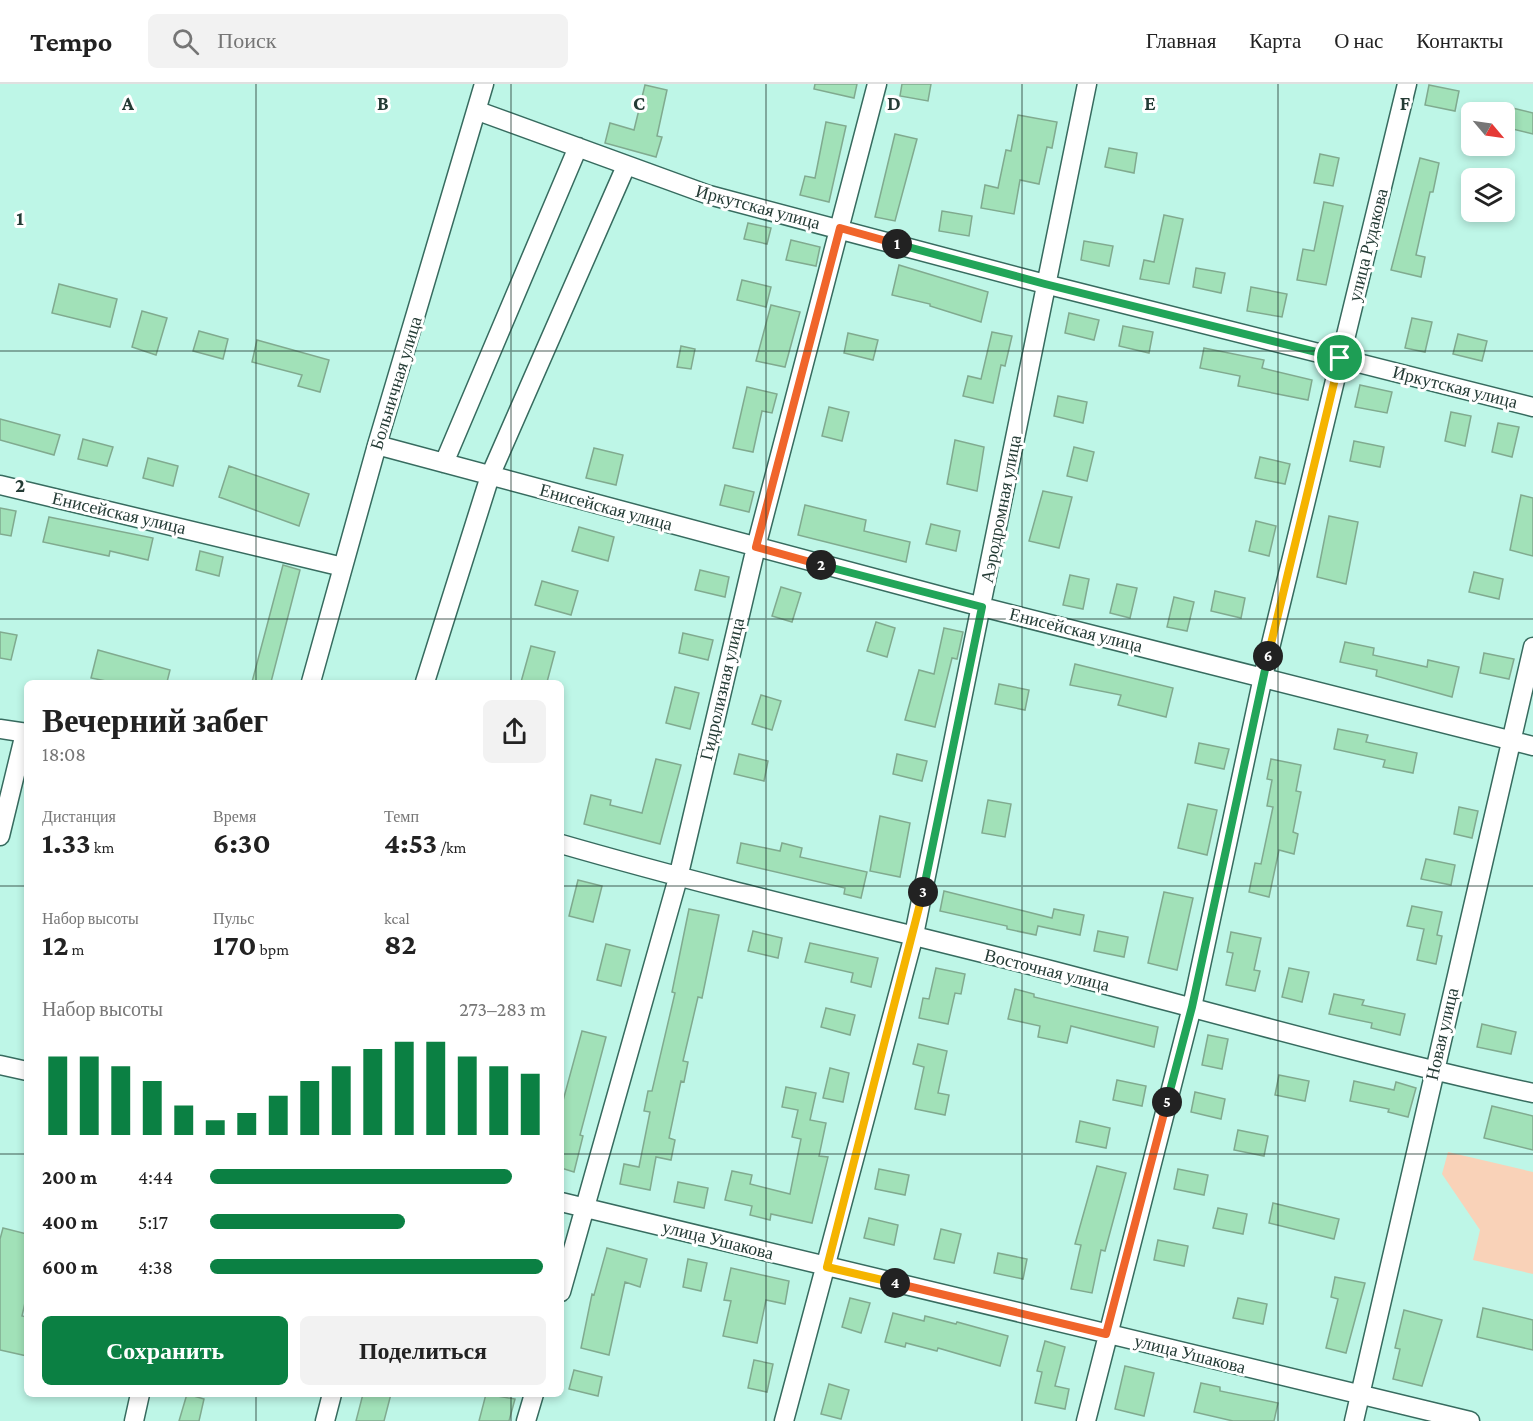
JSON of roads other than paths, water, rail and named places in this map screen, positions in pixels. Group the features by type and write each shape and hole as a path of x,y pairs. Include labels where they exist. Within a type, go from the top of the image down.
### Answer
{"street":[{"name":"Больничная улица","path":"312,680 377,445 484,84"},
{"name":"Гидролизная улица","path":"564,1281 678,878 756,547 877,84"},
{"name":"Аэродромная улица","path":"784,1421 914,935 1087,84"},
{"name":"улица Рудакова","path":"1086,1421 1106,1334 1192,1007 1263,677 1407,84"},
{"name":"Иркутская улица","path":"477,111 709,195 1045,284 1533,407"},
{"path":"444,463 578,147"},
{"path":"426,680 490,476 626,166"},
{"name":"Енисейская улица","path":"377,445 982,607 1533,746"},
{"name":"Енисейская улица","path":"0,485 343,567"},
{"name":"Новая улица","path":"1354,1421 1533,647"},
{"path":"0,729 24,733"},
{"path":"0,836 24,741"},
{"name":"Восточная улица","path":"564,845 678,878 914,935 1434,1071 1533,1093"},
{"path":"0,1065 24,1070"},
{"name":"улица Ушакова","path":"564,1203 1470,1421"},
{"path":"134,1421 139,1397"},
{"path":"325,1421 331,1397"},
{"path":"526,1421 533,1397"}]}
